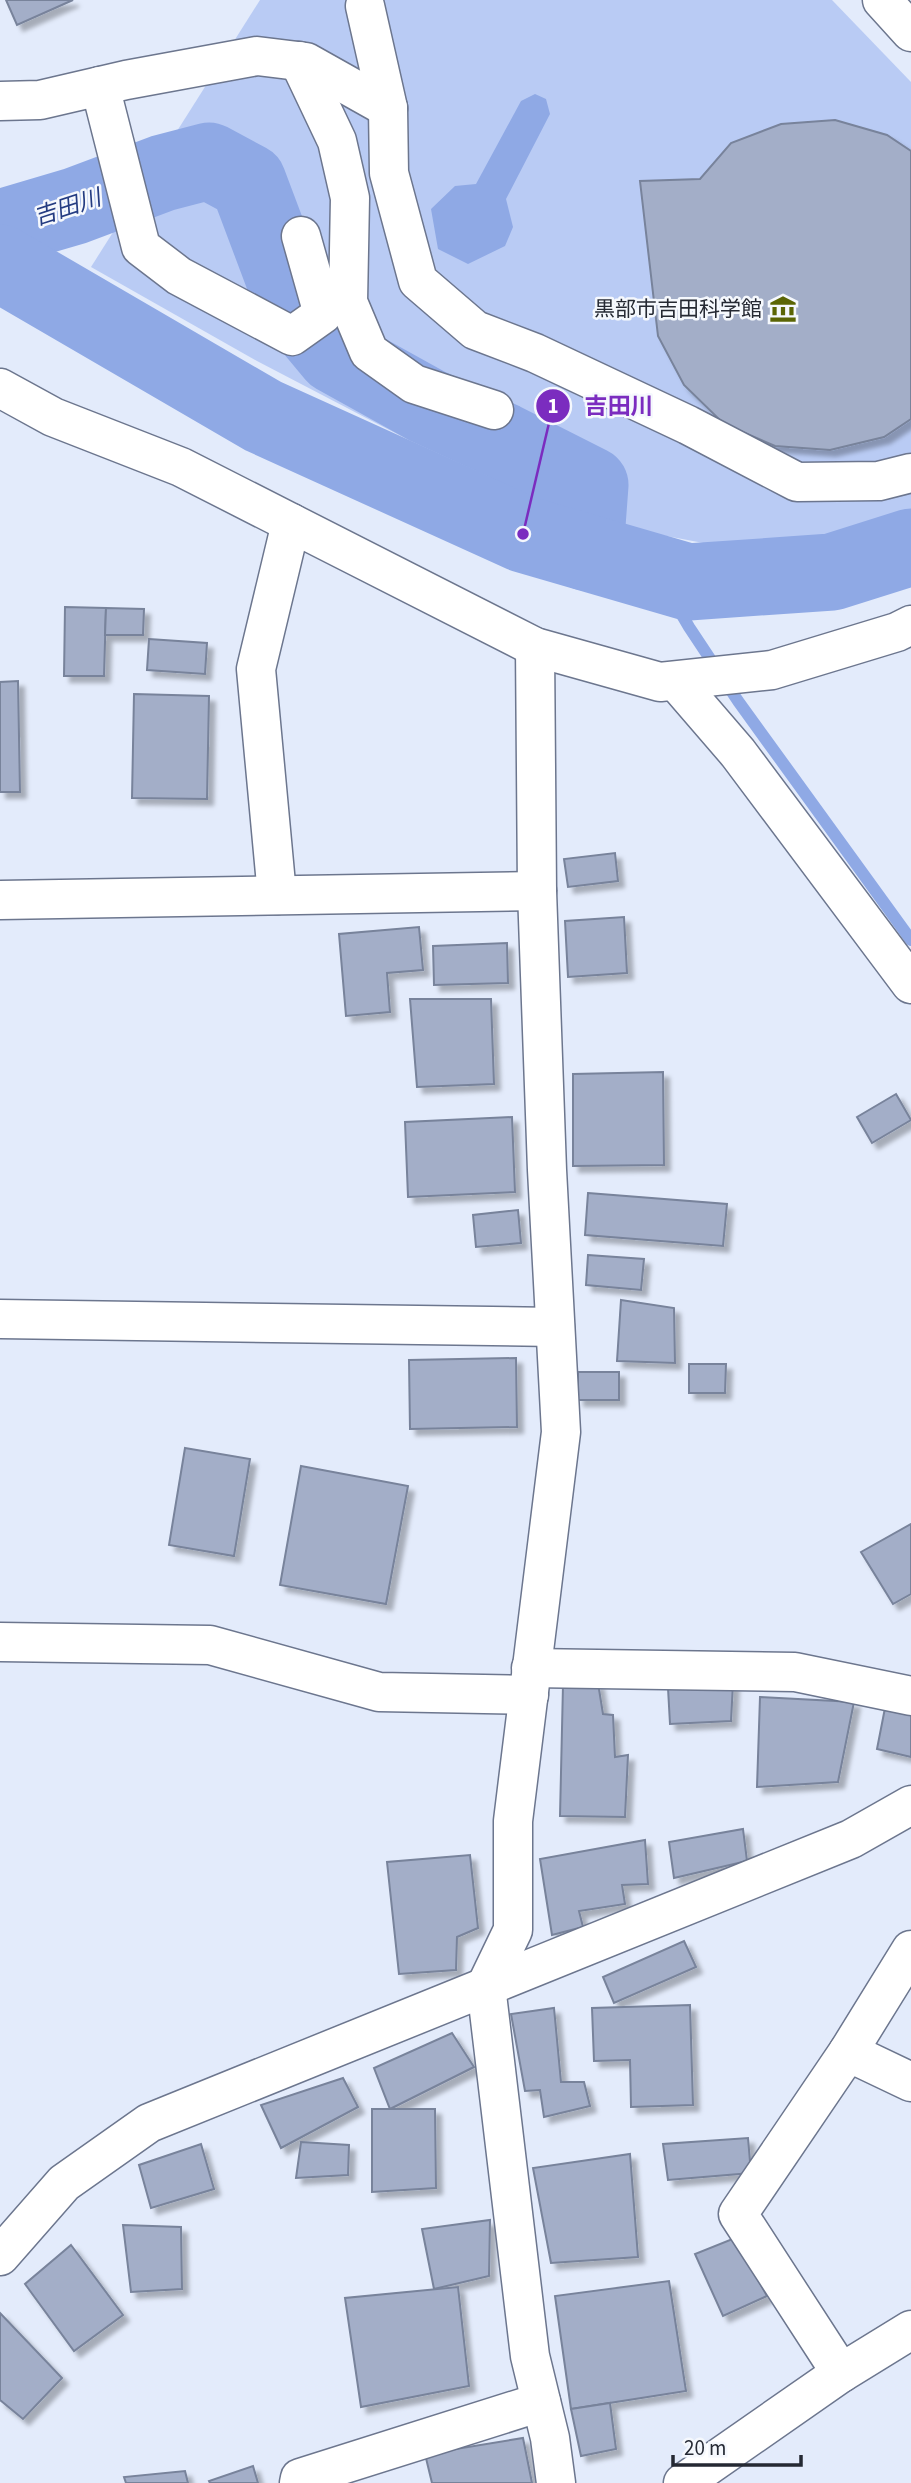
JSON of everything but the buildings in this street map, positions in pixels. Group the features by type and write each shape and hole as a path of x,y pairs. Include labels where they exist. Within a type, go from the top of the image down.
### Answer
{"street":[{"path":"882,0 911,32"},
{"path":"365,6 388,108 389,173 418,281 475,330 535,353 653,408 797,482 879,481 911,473"},
{"path":"0,102 40,100 257,56 306,62 388,108"},
{"path":"299,61 337,141 350,198 348,302 369,352 414,384 494,410"},
{"path":"100,86 141,247 179,276 292,336 323,314 301,236"},
{"path":"0,388 53,417 181,467 535,647 660,682 772,670 897,632 911,625"},
{"path":"277,895 256,669 291,523"},
{"path":"535,647 537,891 561,1432 513,1821 513,1930 486,1986 530,2356 556,2483"},
{"path":"676,681 738,753 911,984"},
{"path":"0,901 537,891"},
{"path":"0,1319 555,1327"},
{"path":"0,1642 210,1645 379,1692 530,1681 795,1672 911,1696"},
{"path":"0,2256 64,2183 149,2123 851,1839 911,1805"},
{"path":"841,2373 738,2214 848,2052 911,1950"},
{"path":"848,2052 911,2082"},
{"path":"683,2483 841,2373 911,2330"},
{"path":"299,2483 300,2478 541,2402"}],"shaded area":[{"path":"260,0 832,0 911,82 911,519 826,549 714,545 550,514 257,361 91,267"},
{"path":"535,94 546,99 550,114 506,199 513,227 505,246 468,264 438,249 431,209 455,186 476,184 521,101"}],"waterway":[{"name":"吉田川","path":"0,228 75,206 163,173 209,161 248,182 295,307 335,355 427,406 590,485 585,552"},
{"name":"吉田川","path":"0,263 263,416 523,534 688,582 832,572 911,547"},
{"path":"658,574 738,701 911,940"}],"place":[{"name":"黒部市吉田科学館","path":"783,309"},
{"name":"吉田川","path":"523,534"}]}
